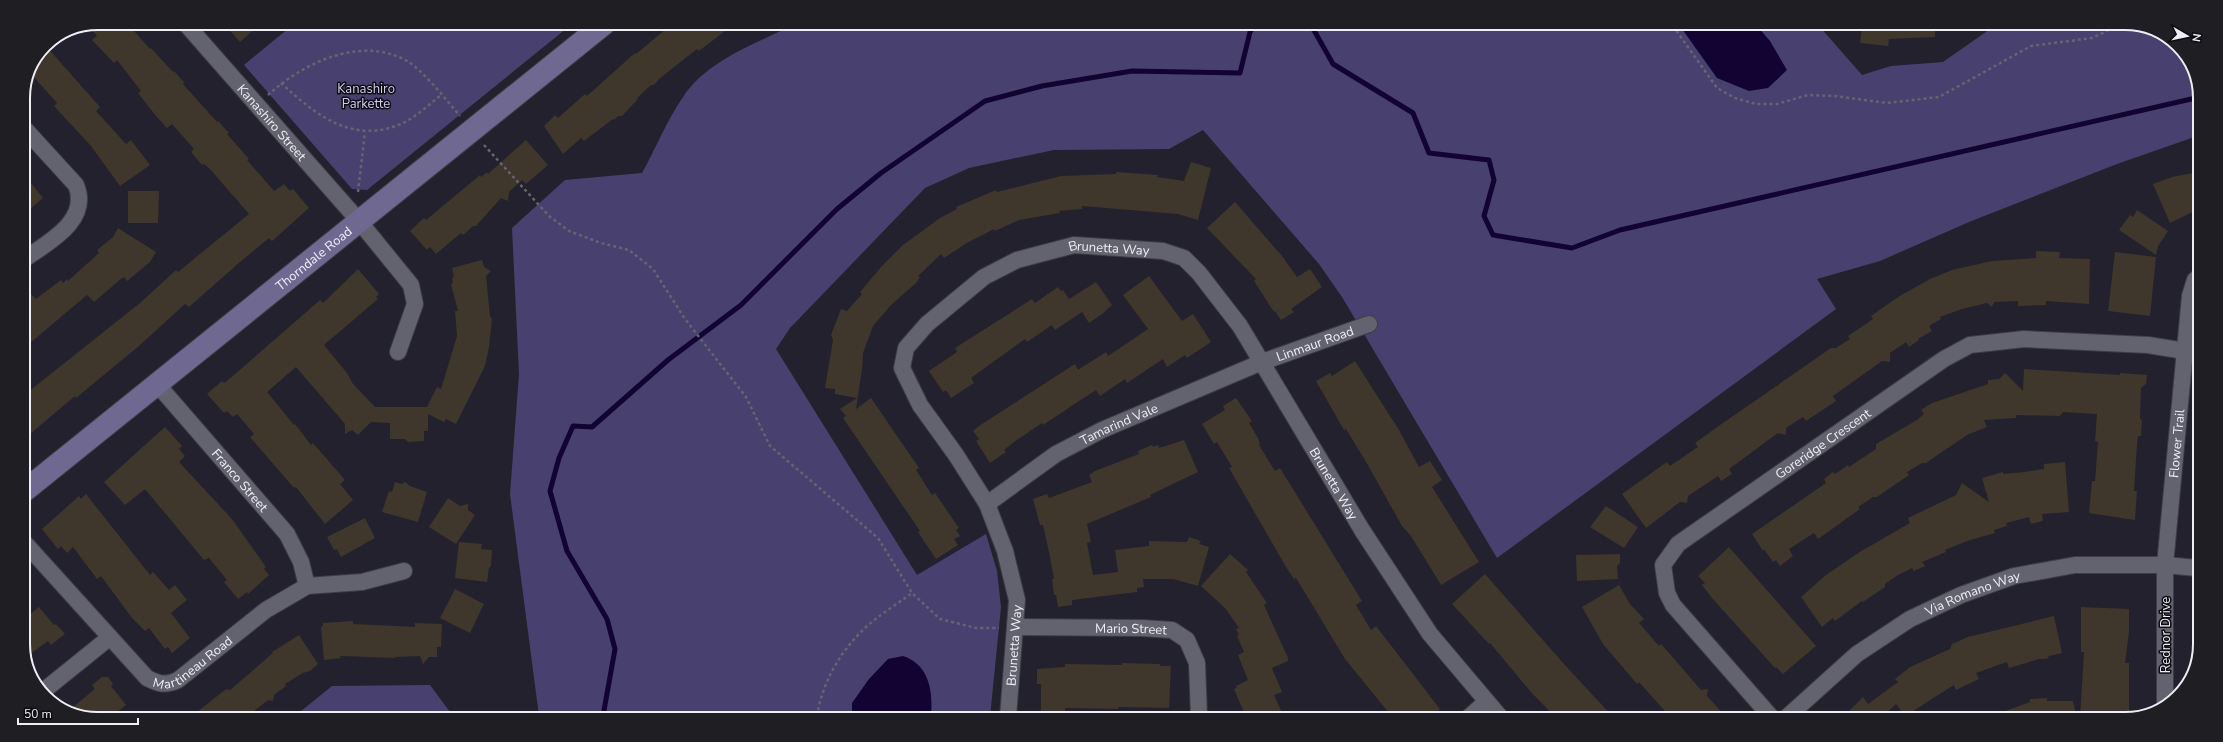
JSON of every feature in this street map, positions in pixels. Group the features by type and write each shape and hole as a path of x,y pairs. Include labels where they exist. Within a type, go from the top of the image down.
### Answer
{"street":[{"name":"Kanashiro Street","path":"191,30 359,221 411,285 415,304 398,352"},
{"name":"Thorndale Road","path":"30,486 597,30"},
{"path":"30,135 76,185 80,196 78,211 66,230 30,255"},
{"name":"Brunetta Way","path":"1008,712 1017,600 1005,551 986,504 956,454 920,405 902,368 906,348 927,324 990,274 1017,260 1074,245 1163,251 1184,258 1199,272 1240,326 1362,530 1430,634 1495,712"},
{"name":"Flower Trail","path":"2165,565 2190,296 2193,286"},
{"name":"Linmaur Road","path":"1262,362 1369,324"},
{"name":"Goreridge Crescent","path":"1767,712 1673,605 1667,593 1663,565 1678,544 1944,359 1970,345 2024,339 2148,345 2185,351"},
{"name":"Tamarind Vale","path":"986,504 1056,454 1102,430 1262,362"},
{"name":"Franco Street","path":"157,384 287,534 300,562 307,586"},
{"name":"Martineau Road","path":"30,549 109,638 147,678 159,684 168,685 178,680 266,610 307,586 362,582 404,571"},
{"name":"Via Romano Way","path":"1793,712 1856,654 1910,619 1961,595 2014,576 2075,565 2165,565 2193,568"},
{"name":"Rednor Drive","path":"2165,565 2165,699"},
{"name":"Mario Street","path":"1016,628 1142,628 1172,630 1188,640 1197,663 1199,712"},
{"path":"47,688 109,638"},
{"path":"1475,712 1486,702"}],"path":[{"path":"1676,30 1717,88 1735,98 1756,104 1777,104 1808,95 1835,96 1887,103 1939,96 2031,46 2092,38 2108,30"},
{"path":"267,95 281,83 318,61 348,53 372,51 395,56 409,62 442,95 460,116"},
{"path":"281,83 318,114 339,125 365,132 387,129 408,120 442,95"},
{"path":"358,192 365,132"},
{"path":"484,144 549,216 564,227 602,243 629,250 653,269 686,319 746,397 770,446 878,538 912,592 940,619 976,628 1016,628"},
{"path":"818,712 820,698 837,661 863,630 912,592"}],"green space":[{"name":"Kanashiro Parkette","path":"286,30 565,30 367,190 352,189 244,65"},
{"path":"783,30 1823,30 1862,75 1891,66 1943,62 1989,30 2125,30 2142,32 2163,41 2167,45 2167,56 2178,56 2184,64 2191,81 2193,94 2193,137 2117,164 1969,222 1880,261 1817,279 1836,309 1497,558 1342,297 1319,264 1203,130 1169,149 1054,150 969,168 925,188 790,328 776,349 917,575 986,534 997,571 1001,607 990,712 538,712 510,494 519,374 512,228 565,180 642,173 672,115 693,84 705,73 734,54"},
{"path":"430,685 450,712 300,712 332,686"}],"shaded area":[{"path":"1683,30 1760,30 1770,41 1787,70 1768,88 1749,91 1717,78"},
{"path":"903,656 912,660 919,666 928,680 931,698 931,712 852,712 852,703 869,679 888,659"}],"building":[{"path":"92,30 133,30 150,49 151,48 173,72 174,71 184,82 183,84 217,122 218,121 229,133 227,134 249,159 247,160 274,191 284,184 290,191 293,189 309,208 272,241 269,238 189,307 185,304 139,346 76,398 75,396 30,434 30,390 140,303 176,270 178,272 249,214 210,169 204,164 202,165 191,152 194,149 172,124 167,128 156,116 138,93 141,91 117,60 114,63 92,40 97,36"},
{"path":"229,30 253,30 240,42"},
{"path":"665,30 726,30 699,51 697,49 659,79 654,85 651,85 637,98 638,99 622,116 618,116 614,120 613,119 584,141 581,138 563,154 544,126 555,115 558,118 585,94 587,96 635,53 636,54"},
{"path":"1862,30 1935,30 1935,37 1889,39 1888,46 1860,43"},
{"path":"50,50 100,107 96,111 126,144 131,140 150,165 120,186 91,146 54,106 57,103 34,77 41,60"},
{"path":"526,140 548,165 526,184 522,180 509,192 508,201 501,198 476,226 473,226 463,235 461,233 436,254 430,247 427,250 410,231 424,218 426,220 480,175 481,177 487,172 488,174"},
{"path":"1191,162 1211,168 1198,220 1178,214 1082,206 1082,209 1059,211 1060,213 1019,220 995,231 994,229 965,244 944,258 941,254 918,276 920,277 916,283 891,305 873,326 863,353 856,409 871,398 919,468 916,470 932,495 935,493 959,528 956,530 960,536 954,539 958,545 936,559 918,532 920,531 843,418 846,416 840,409 857,398 835,394 835,389 825,388 833,340 831,335 841,309 847,311 862,294 860,292 881,267 903,245 940,218 957,209 956,207 996,190 997,192 1061,176 1116,174 1116,172 1158,175 1157,177 1184,181"},
{"path":"2193,173 2193,212 2170,223 2153,184 2172,177"},
{"path":"30,182 43,198 30,209"},
{"path":"128,191 159,191 158,223 128,223"},
{"path":"1235,202 1282,256 1297,277 1310,269 1322,287 1291,309 1294,312 1281,320 1275,311 1274,312 1254,281 1256,279 1207,228"},
{"path":"2137,210 2168,231 2158,246 2156,255 2119,230 2130,215 2133,217"},
{"path":"118,228 156,252 150,262 127,281 124,277 94,302 87,295 30,343 30,295 31,294 36,299 61,280 63,283 67,279 68,281 99,253 97,250 113,237"},
{"path":"2036,251 2060,252 2059,258 2090,259 2089,304 2046,301 2046,305 2018,306 2018,301 1994,302 1992,307 1987,303 1962,309 1940,317 1941,319 1929,326 1932,331 1918,339 1919,340 1909,347 1906,342 1890,353 1890,362 1882,361 1833,396 1836,401 1806,421 1803,417 1786,428 1786,435 1778,433 1729,469 1732,474 1721,481 1718,476 1688,496 1687,503 1680,502 1646,528 1622,494 1667,462 1670,466 1698,447 1695,443 1720,425 1831,348 1836,348 1850,339 1848,336 1873,319 1871,316 1898,297 1930,279 1952,270 1992,261 2036,258"},
{"path":"2115,252 2156,257 2150,316 2108,311"},
{"path":"482,260 484,267 491,271 486,276 490,316 492,319 489,347 485,366 456,424 446,419 444,422 428,414 428,431 424,431 424,441 408,442 405,439 390,439 390,423 371,422 358,435 352,430 345,434 345,424 296,367 267,392 311,445 313,443 345,480 340,484 353,500 325,524 296,487 294,488 250,437 254,434 237,414 233,417 227,411 224,413 207,394 222,381 224,383 234,375 320,300 323,303 358,269 379,294 376,297 378,299 324,345 347,373 353,384 375,407 427,407 437,387 441,389 457,336 455,311 458,311 451,284 453,283 452,278 454,277 452,268"},
{"path":"1149,276 1182,321 1193,314 1211,342 1187,358 1185,355 1167,367 1163,359 1127,383 1125,379 1100,396 1096,390 1014,442 1004,450 1006,452 990,463 976,441 979,439 973,431 1075,364 1078,370 1106,352 1108,356 1148,329 1123,295"},
{"path":"1096,282 1112,305 1102,314 1089,323 1082,312 1055,330 1052,325 1027,342 1025,339 971,378 974,383 951,398 946,390 943,392 929,371 957,352 955,348 1032,299 1035,303 1058,287 1061,291 1063,290 1069,299"},
{"path":"1355,361 1399,430 1419,467 1430,461 1442,480 1432,487 1479,562 1441,585 1411,536 1402,526 1365,460 1346,429 1344,430 1316,381 1330,373 1332,376"},
{"path":"2024,369 2120,375 2120,373 2147,375 2146,384 2141,388 2140,419 2142,420 2141,436 2138,436 2137,444 2134,491 2137,491 2135,520 2089,513 2092,481 2095,481 2098,442 2095,441 2097,414 2063,412 2060,416 2016,415 2016,418 1984,420 1987,427 1967,435 1926,463 1922,463 1907,472 1909,475 1877,497 1873,497 1858,507 1860,509 1818,539 1814,533 1789,549 1793,556 1780,566 1776,560 1773,562 1764,549 1763,551 1752,534 1826,483 1824,479 1833,472 1835,474 1848,465 1849,467 1876,449 1876,444 1917,420 1924,414 1921,410 1932,403 1988,384 1988,380 1999,379 2005,373 2023,391"},
{"path":"1236,398 1252,421 1249,423 1258,438 1259,445 1275,471 1280,468 1362,601 1356,605 1371,630 1376,626 1440,709 1437,712 1388,712 1345,659 1296,578 1294,579 1286,567 1229,468 1232,467 1217,442 1214,444 1202,424 1225,410 1223,406"},
{"path":"165,427 182,446 179,449 185,456 179,462 232,519 266,567 264,569 269,575 248,594 247,592 238,599 224,582 227,580 209,558 204,560 145,489 125,505 104,482"},
{"path":"1184,440 1198,472 1150,495 1151,497 1087,524 1091,542 1087,543 1093,575 1118,572 1115,550 1149,546 1149,541 1187,542 1189,537 1201,541 1199,544 1209,547 1198,586 1173,579 1143,579 1144,587 1137,588 1137,592 1072,600 1072,605 1058,607 1056,595 1054,595 1052,579 1054,579 1043,525 1040,525 1033,499 1047,494 1049,498 1092,482 1089,475 1095,471 1139,454 1138,451 1152,445 1153,447 1158,445 1159,448"},
{"path":"2065,462 2069,512 2042,514 2043,521 2031,524 2029,517 2006,523 2007,526 1994,530 1995,533 1967,541 1945,550 1946,552 1922,562 1925,566 1914,571 1912,568 1898,575 1885,584 1885,587 1863,602 1862,601 1835,621 1833,618 1822,627 1801,597 1826,575 1858,553 1910,523 1908,518 1956,495 1962,483 1989,502 1982,478 2003,472 2003,474 2044,469 2044,464"},
{"path":"395,482 402,484 405,482 410,486 427,492 418,522 382,512 389,491 392,492"},
{"path":"86,494 150,575 153,572 169,590 175,585 187,600 171,613 190,638 172,653 168,647 165,649 149,628 145,631 132,618 101,576 97,579 73,547 67,553 61,546 58,549 42,529 79,496 81,499"},
{"path":"448,498 460,506 468,504 468,510 475,515 456,544 429,527"},
{"path":"1606,506 1638,527 1624,548 1590,527"},
{"path":"365,518 375,538 341,557 337,549 334,550 327,537"},
{"path":"459,542 482,544 481,549 492,550 491,566 489,568 487,582 455,578"},
{"path":"1729,547 1816,646 1783,674 1776,667 1775,668 1712,598 1702,585 1705,583 1698,576"},
{"path":"1230,554 1248,570 1246,572 1267,603 1264,605 1288,658 1288,661 1272,668 1282,692 1274,695 1282,712 1244,712 1234,689 1237,688 1236,686 1248,680 1238,655 1244,652 1237,636 1239,635 1236,629 1239,628 1225,608 1201,586"},
{"path":"1620,554 1620,563 1617,566 1618,579 1577,581 1576,555"},
{"path":"1485,574 1608,712 1550,712 1530,691 1490,643 1489,644 1452,604"},
{"path":"1619,585 1630,604 1644,619 1639,623 1659,646 1661,644 1701,690 1708,689 1707,696 1722,712 1666,712 1639,682 1637,684 1603,644 1582,607"},
{"path":"455,589 484,604 470,633 440,618"},
{"path":"39,607 54,625 56,624 65,634 51,645 48,641 31,653 30,614"},
{"path":"2081,607 2129,609 2129,632 2125,663 2129,663 2129,712 2080,712 2084,652 2081,652"},
{"path":"2054,616 2062,653 2049,656 2047,659 2039,659 2009,668 2007,662 1976,673 1979,679 1956,690 1954,685 1911,712 1902,712 1896,704 1887,712 1848,712 1863,697 1868,704 1898,682 1895,679 1910,667 1950,649 1952,644 1968,637"},
{"path":"353,621 353,624 415,627 415,623 442,624 441,647 437,647 437,657 429,657 423,664 420,656 395,658 340,656 341,658 324,660 321,627 323,626 323,623"},
{"path":"299,635 318,664 310,671 303,673 285,684 286,686 274,695 273,701 268,700 253,712 197,712 225,690 230,690 273,653 272,652"},
{"path":"1122,663 1160,664 1160,666 1171,666 1169,708 1065,708 1065,711 1041,711 1041,684 1037,684 1037,669 1065,667 1065,664 1122,665"},
{"path":"102,677 108,677 113,684 111,686 126,705 117,712 98,712 73,707 95,689 92,685"},
{"path":"2047,698 2047,701 2073,701 2075,712 2003,712 2030,702 2030,699"}],"waterway":[{"path":"604,712 615,649 607,619 567,551 550,491 559,458 573,426 592,427 668,360 741,305 837,209 881,173 985,101 1042,86 1132,71 1240,73 1251,30"},
{"path":"1314,30 1333,64 1413,113 1429,153 1489,160 1494,180 1484,216 1493,235 1572,248 1620,230 2193,99"}]}
